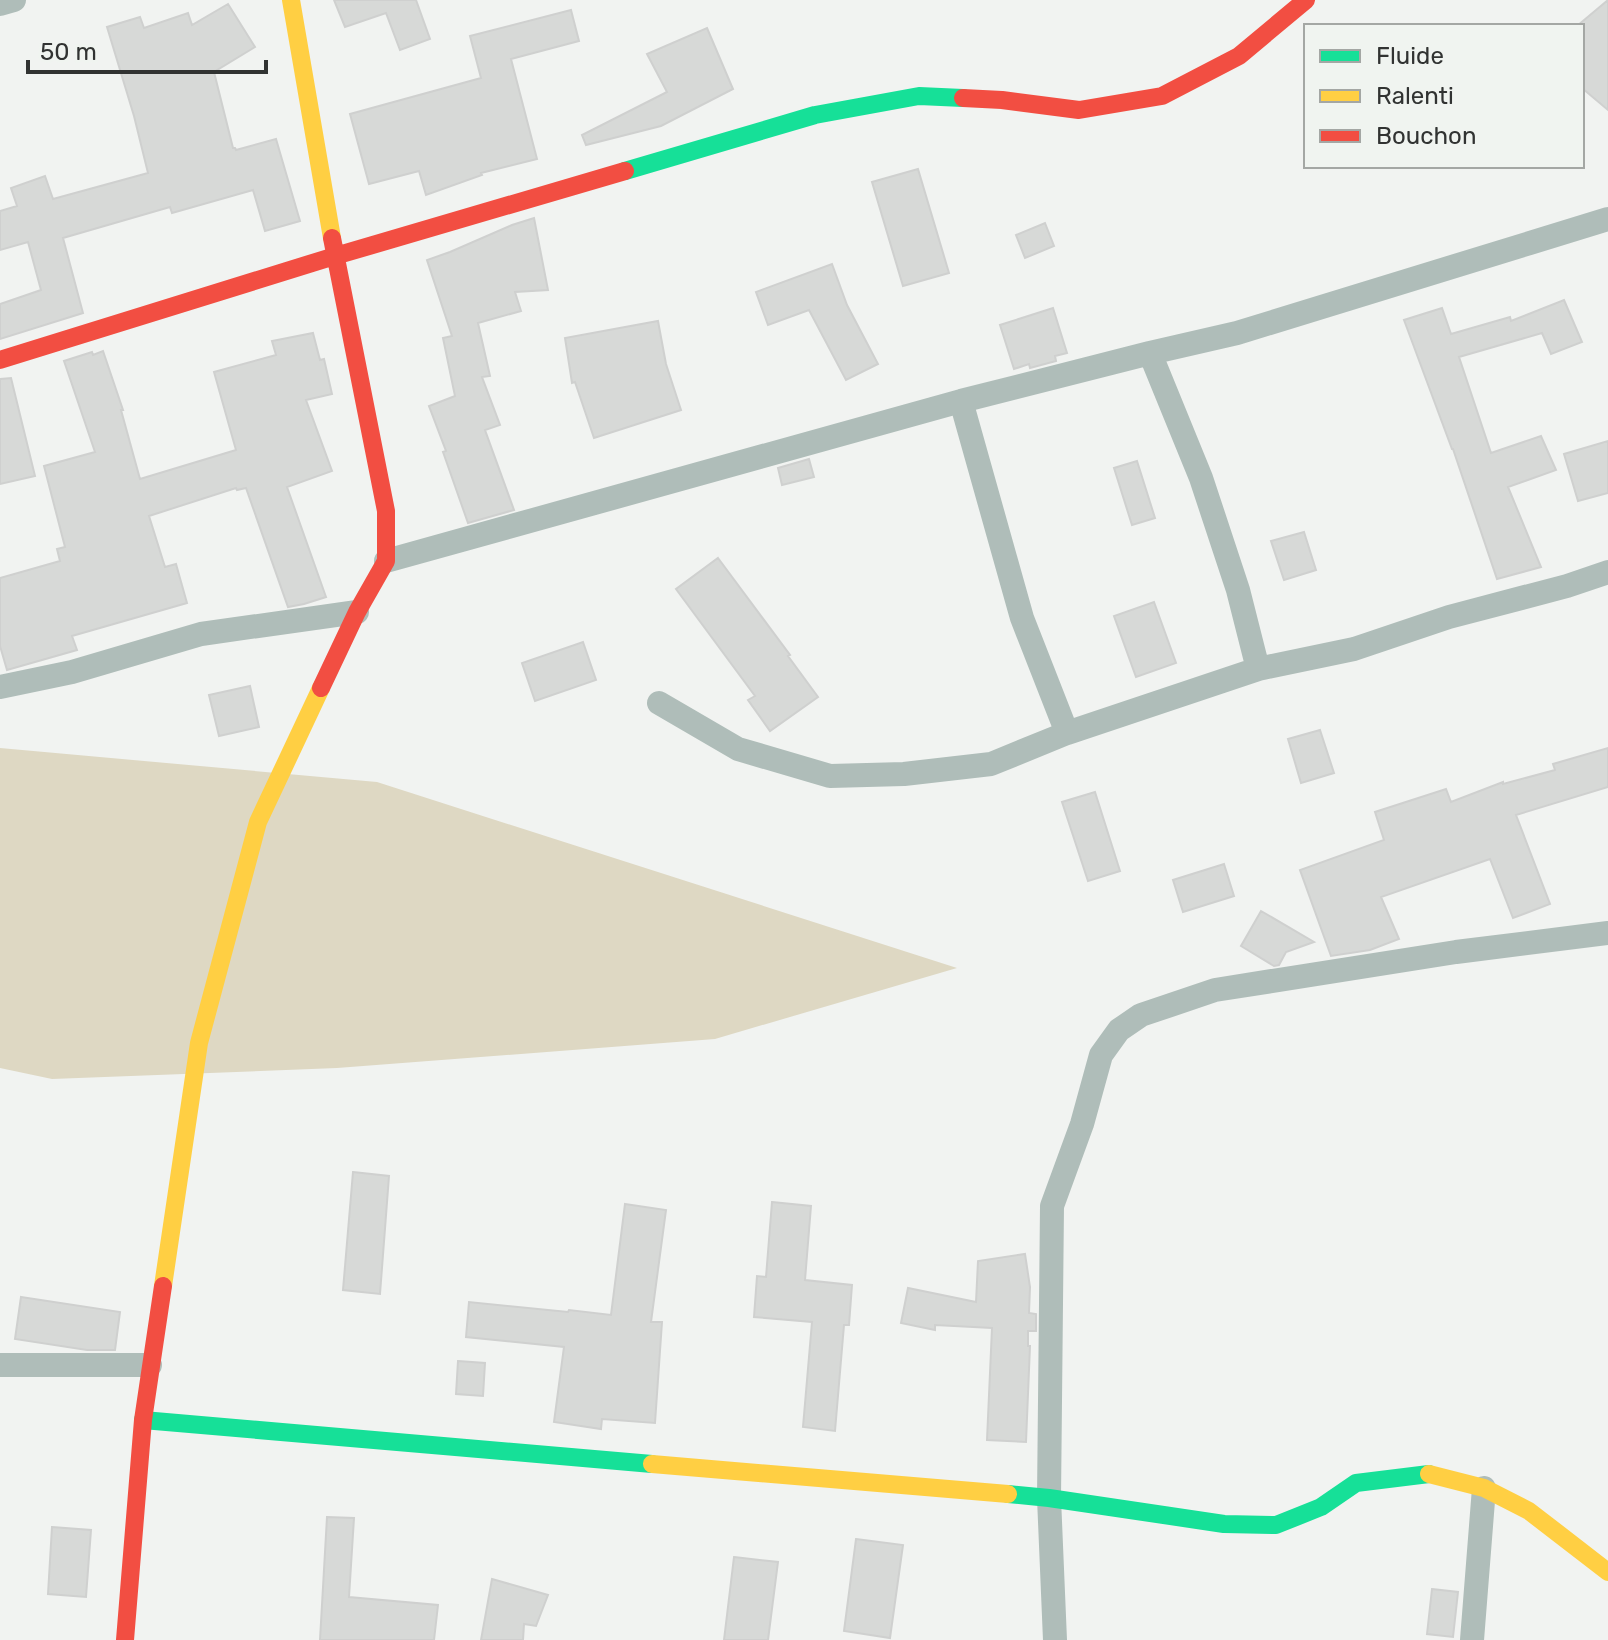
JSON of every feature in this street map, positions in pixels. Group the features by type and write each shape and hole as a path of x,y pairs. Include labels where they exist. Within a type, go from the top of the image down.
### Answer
{"street":[{"path":"0,4 14,0"},
{"path":"125,1640 143,1420 199,1043 258,822 357,612 386,561 386,511 335,256 291,0"},
{"path":"0,360 335,256 815,115 919,96 1002,100 1079,110 1162,96 1239,56 1306,0"},
{"path":"386,561 961,401 1237,333 1608,219"},
{"path":"1150,353 1201,478 1238,590 1258,669"},
{"path":"961,401 1022,618 1067,733"},
{"path":"659,703 738,749 830,776 904,774 991,764 1067,733 1258,669 1354,649 1449,617 1608,572"},
{"path":"0,687 72,672 201,634 357,612"},
{"path":"1055,1640 1049,1498 1052,1206 1082,1124 1101,1055 1119,1030 1141,1015 1215,990 1456,952 1608,933"},
{"path":"0,1365 150,1365"},
{"path":"143,1420 1049,1498 1224,1524 1276,1525 1321,1507 1356,1483 1428,1474 1484,1488 1529,1511 1608,1572"},
{"path":"1472,1640 1484,1488"}],"shaded area":[{"path":"0,748 377,782 957,968 715,1039 337,1068 52,1079 0,1068"}],"building":[{"path":"334,0 416,0 430,39 400,50 386,13 345,27"},
{"path":"1608,0 1608,110 1584,90 1584,24 1579,24"},
{"path":"228,4 255,47 214,72 233,148 236,150 276,139 300,221 265,231 253,190 172,213 170,207 63,238 83,313 0,339 0,304 41,290 28,242 0,250 0,211 17,206 11,188 45,176 53,199 148,173 107,27 140,17 144,28 188,13 192,25"},
{"path":"571,10 579,41 511,59 537,159 481,173 426,195 419,171 369,184 350,114 481,78 470,36"},
{"path":"707,28 733,89 661,126 586,145 582,135 667,92 647,54"},
{"path":"918,169 949,273 903,286 872,182"},
{"path":"534,218 548,290 515,292 521,311 478,323 490,376 482,377 500,425 485,430 514,510 468,523 429,406 455,396 443,338 452,336 427,260"},
{"path":"1045,223 1054,246 1025,258 1016,235"},
{"path":"832,264 847,305 878,364 846,380 809,310 768,325 756,292"},
{"path":"1564,300 1582,342 1551,354 1542,333 1459,357 1491,453 1541,436 1556,470 1508,487 1541,567 1497,579 1453,449 1404,320 1442,308 1451,334 1510,317 1511,321"},
{"path":"1053,308 1067,353 1055,356 1056,361 1014,369 1000,325"},
{"path":"658,321 666,364 681,410 594,438 575,382 572,383 565,338"},
{"path":"313,333 320,360 324,359 332,394 306,400 332,471 287,487 326,597 288,607 246,488 236,488 149,516 165,567 176,564 187,603 72,636 77,650 7,670 0,646 0,578 60,561 57,549 65,547 44,466 95,452 64,361 103,351 123,410 140,479 236,450 214,372 276,355 272,341"},
{"path":"11,378 35,476 0,484 0,379"},
{"path":"1608,441 1608,493 1578,501 1564,454"},
{"path":"809,459 814,477 782,485 778,468"},
{"path":"1137,461 1155,518 1132,525 1114,468"},
{"path":"1304,532 1316,570 1284,580 1271,541"},
{"path":"718,558 818,697 770,731 748,700 755,696 676,589"},
{"path":"1154,602 1176,663 1136,677 1114,616"},
{"path":"583,642 596,680 535,701 522,663"},
{"path":"250,686 259,727 219,736 209,695"},
{"path":"1320,730 1334,773 1301,783 1288,739"},
{"path":"1608,748 1608,787 1516,815 1550,904 1513,918 1490,859 1381,897 1399,939 1370,950 1331,956 1300,870 1384,840 1375,812 1446,789 1451,802 1503,782 1555,770 1553,764"},
{"path":"1095,792 1120,871 1088,881 1062,802"},
{"path":"1224,864 1234,896 1183,912 1173,880"},
{"path":"1261,911 1314,942 1286,952 1279,965 1274,966 1241,946"},
{"path":"353,1172 389,1176 380,1294 343,1290"},
{"path":"772,1202 811,1206 805,1280 852,1285 849,1325 844,1325 835,1431 803,1427 812,1322 754,1317 757,1276 766,1277"},
{"path":"625,1204 666,1210 651,1322 662,1322 655,1423 602,1419 601,1429 554,1422 564,1347 466,1337 469,1302 611,1315"},
{"path":"1025,1254 1030,1287 1029,1313 1036,1314 1036,1331 1028,1331 1026,1442 987,1440 992,1328 935,1325 935,1330 901,1323 908,1288 976,1302 978,1261"},
{"path":"21,1297 120,1312 115,1350 87,1350 15,1339"},
{"path":"458,1361 485,1363 483,1396 456,1394"},
{"path":"327,1517 354,1518 349,1597 438,1605 434,1640 320,1640"},
{"path":"52,1527 91,1530 86,1597 48,1594"},
{"path":"856,1539 903,1545 890,1638 844,1631"},
{"path":"734,1557 778,1562 768,1640 724,1640"},
{"path":"492,1579 548,1595 536,1626 524,1624 523,1640 481,1640"},
{"path":"1432,1589 1458,1592 1453,1637 1427,1634"}],"traffic: fast":[{"path":"625,171 815,115 919,96 963,98"},
{"path":"143,1420 652,1464"},
{"path":"1008,1494 1224,1524 1276,1525 1321,1507 1356,1483 1429,1474"}],"traffic: slow":[{"path":"291,0 332,238"},
{"path":"163,1286 199,1043 258,822 321,688"},
{"path":"652,1464 1008,1494"},
{"path":"1429,1474 1484,1488 1529,1511 1608,1572"}],"traffic: jam":[{"path":"963,98 1079,110 1162,96 1239,56 1306,0"},
{"path":"0,360 335,256 625,171"},
{"path":"321,688 357,612 386,561 386,511 332,238"},
{"path":"125,1640 143,1420 163,1286"}]}
